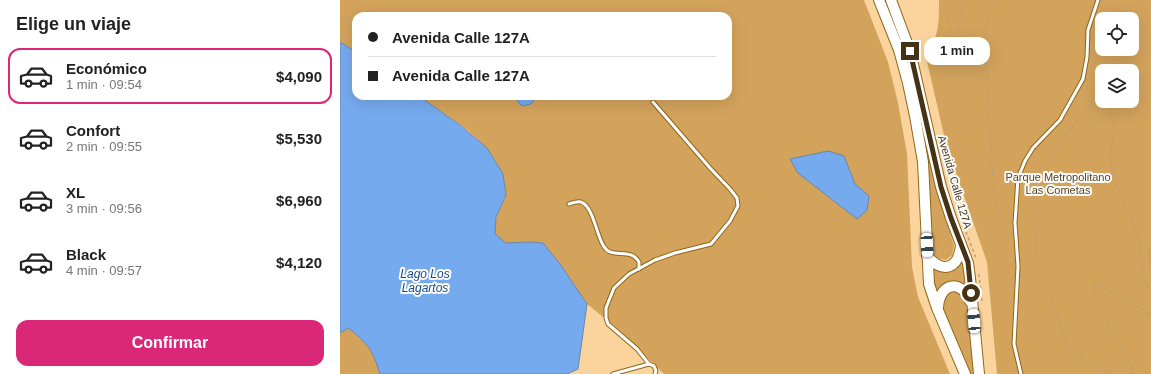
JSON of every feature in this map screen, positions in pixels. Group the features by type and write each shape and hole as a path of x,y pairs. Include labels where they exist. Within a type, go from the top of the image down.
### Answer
{"main road":[{"name":"Avenida Calle 127A","path":"879,0 899,50 915,116 923,162 929,284 937,308 965,374"},
{"name":"Avenida Calle 127A","path":"891,0 910,51 941,187 970,271 977,307 979,374"},
{"path":"927,256 940,267 948,267 956,263 961,245"},
{"path":"937,308 939,299 943,292 948,288 955,286 966,291 977,307"}],"lane":[{"path":"1021,374 1014,344 1018,266 1015,223 1018,178 1025,161 1033,148 1060,120 1084,79 1088,57 1088,30 1098,0"},
{"path":"653,102 730,189 737,198 738,206 730,221 711,244 668,255 655,260 629,274 614,288 606,308 606,318 608,324 637,349 649,364 654,366 656,374"},
{"path":"568,204 582,202 596,226 602,245 607,251 633,256 639,262 639,269"},
{"path":"613,374 649,364"}],"path":[{"path":"943,0 953,37 955,38 957,38 963,0"},
{"path":"995,0 990,8 986,25 985,43 994,196 1001,216 1008,221 1015,223"},
{"path":"1095,98 1037,173 1034,182 1035,242 1037,257 1049,278 1050,291 1066,345 1074,355 1110,374"},
{"path":"1110,108 1114,126 1110,157 1112,174 1139,241 1144,280 1151,292"},
{"path":"966,232 977,261"},
{"path":"1151,243 1149,246 1151,271"},
{"path":"977,307 979,274"},
{"path":"1132,374 1134,370 1095,300 1094,290 1096,286 1100,286 1151,314"}],"green space":[{"path":"340,0 864,0 888,62 898,103 907,154 912,267 918,297 950,374 664,374 617,328 587,304 560,264 530,242 506,243 495,234 496,217 505,199 506,193 503,176 496,161 474,136 425,100 732,100 732,12 352,12 352,50 340,42"},
{"name":"Parque Metropolitano Las Cometas","path":"939,0 1151,0 1151,374 997,374 987,262 944,135 926,57 934,42 938,23"},
{"path":"905,52 931,166 954,246 952,255 946,260 937,258 932,252 929,166"},
{"path":"962,259 967,288 963,285 936,295 931,266"},
{"path":"953,291 957,291 968,304 975,374 969,374 942,308 944,298"},
{"path":"348,328 361,338 369,347 375,358 380,374 340,374 340,333"}],"water":[{"name":"Lago Los Lagartos","path":"340,42 352,50 352,100 425,100 460,125 487,148 503,174 506,195 496,217 495,234 506,243 543,243 560,264 587,304 578,369 567,374 380,374 372,353 361,338 348,328 340,333"},
{"path":"517,100 534,100 531,104 522,106"},
{"path":"828,151 844,156 855,184 869,196 867,210 857,219 798,173 790,159"}],"route":[{"path":"910,51 941,187 968,262 971,293"}]}
